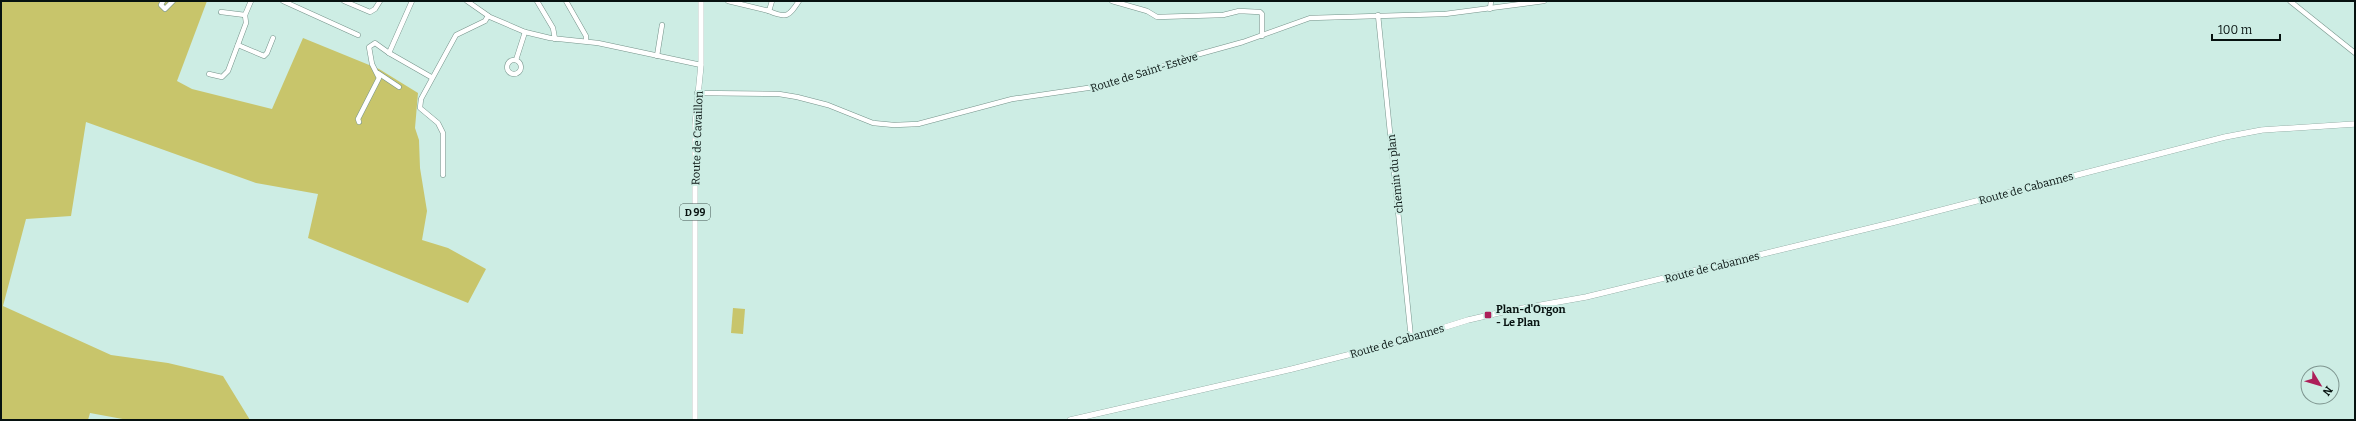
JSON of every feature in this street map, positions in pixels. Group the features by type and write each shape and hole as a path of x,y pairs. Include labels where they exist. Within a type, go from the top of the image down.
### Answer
{"main road":[{"name":"Route de Cavaillon","path":"695,420 695,132 697,93 701,65 702,1"},
{"name":"Route de Cabannes","path":"1070,420 1292,369 1468,320 1586,297 1895,222 2225,137 2262,130 2355,124"}],"street":[{"path":"163,1 162,6 165,9 173,1"},
{"path":"209,74 222,77 227,73 246,23 245,15 251,1"},
{"path":"283,1 358,35"},
{"path":"344,1 370,12 375,10 380,1"},
{"path":"389,53 412,1"},
{"path":"467,1 488,16 525,32 556,39 586,41 701,65"},
{"path":"537,1 553,28 556,39"},
{"path":"566,1 586,36 586,41"},
{"path":"728,1 769,11 782,17 787,15 799,1"},
{"path":"769,11 772,1"},
{"path":"1112,1 1147,11 1157,17 1223,15 1239,11 1260,12 1262,14 1262,36"},
{"path":"1490,9 1491,1"},
{"name":"Route de Saint-Estève","path":"697,93 779,94 828,105 873,123 894,125 918,124 1012,99 1108,85 1262,36 1280,27 1310,18 1445,14 1544,1"},
{"path":"2290,1 2355,53"},
{"path":"221,12 245,15"},
{"name":"chemin du plan","path":"1378,15 1411,335"},
{"path":"443,175 443,133 438,123 420,108 421,99 431,77 456,35 485,21 488,16"},
{"path":"657,56 662,25"},
{"path":"516,60 525,32"},
{"path":"238,46 264,56 267,53 272,38"},
{"path":"399,87 378,73 370,59 370,45 375,43 389,53 431,77"},
{"path":"359,122 358,119 378,80 378,73"}],"shaded area":[{"path":"1,1 207,1 177,81 192,89 272,109 303,38 379,69 418,93 415,128 419,140 420,168 427,211 422,240 448,248 486,269 468,303 308,238 318,194 256,183 86,122 71,216 26,219 3,306 111,355 168,363 223,376 250,420 128,420 90,413 88,420 1,420"},
{"path":"733,308 745,309 743,334 731,333"}],"place":[{"name":"Plan-d'Orgon - Le Plan","path":"1488,315"}]}
